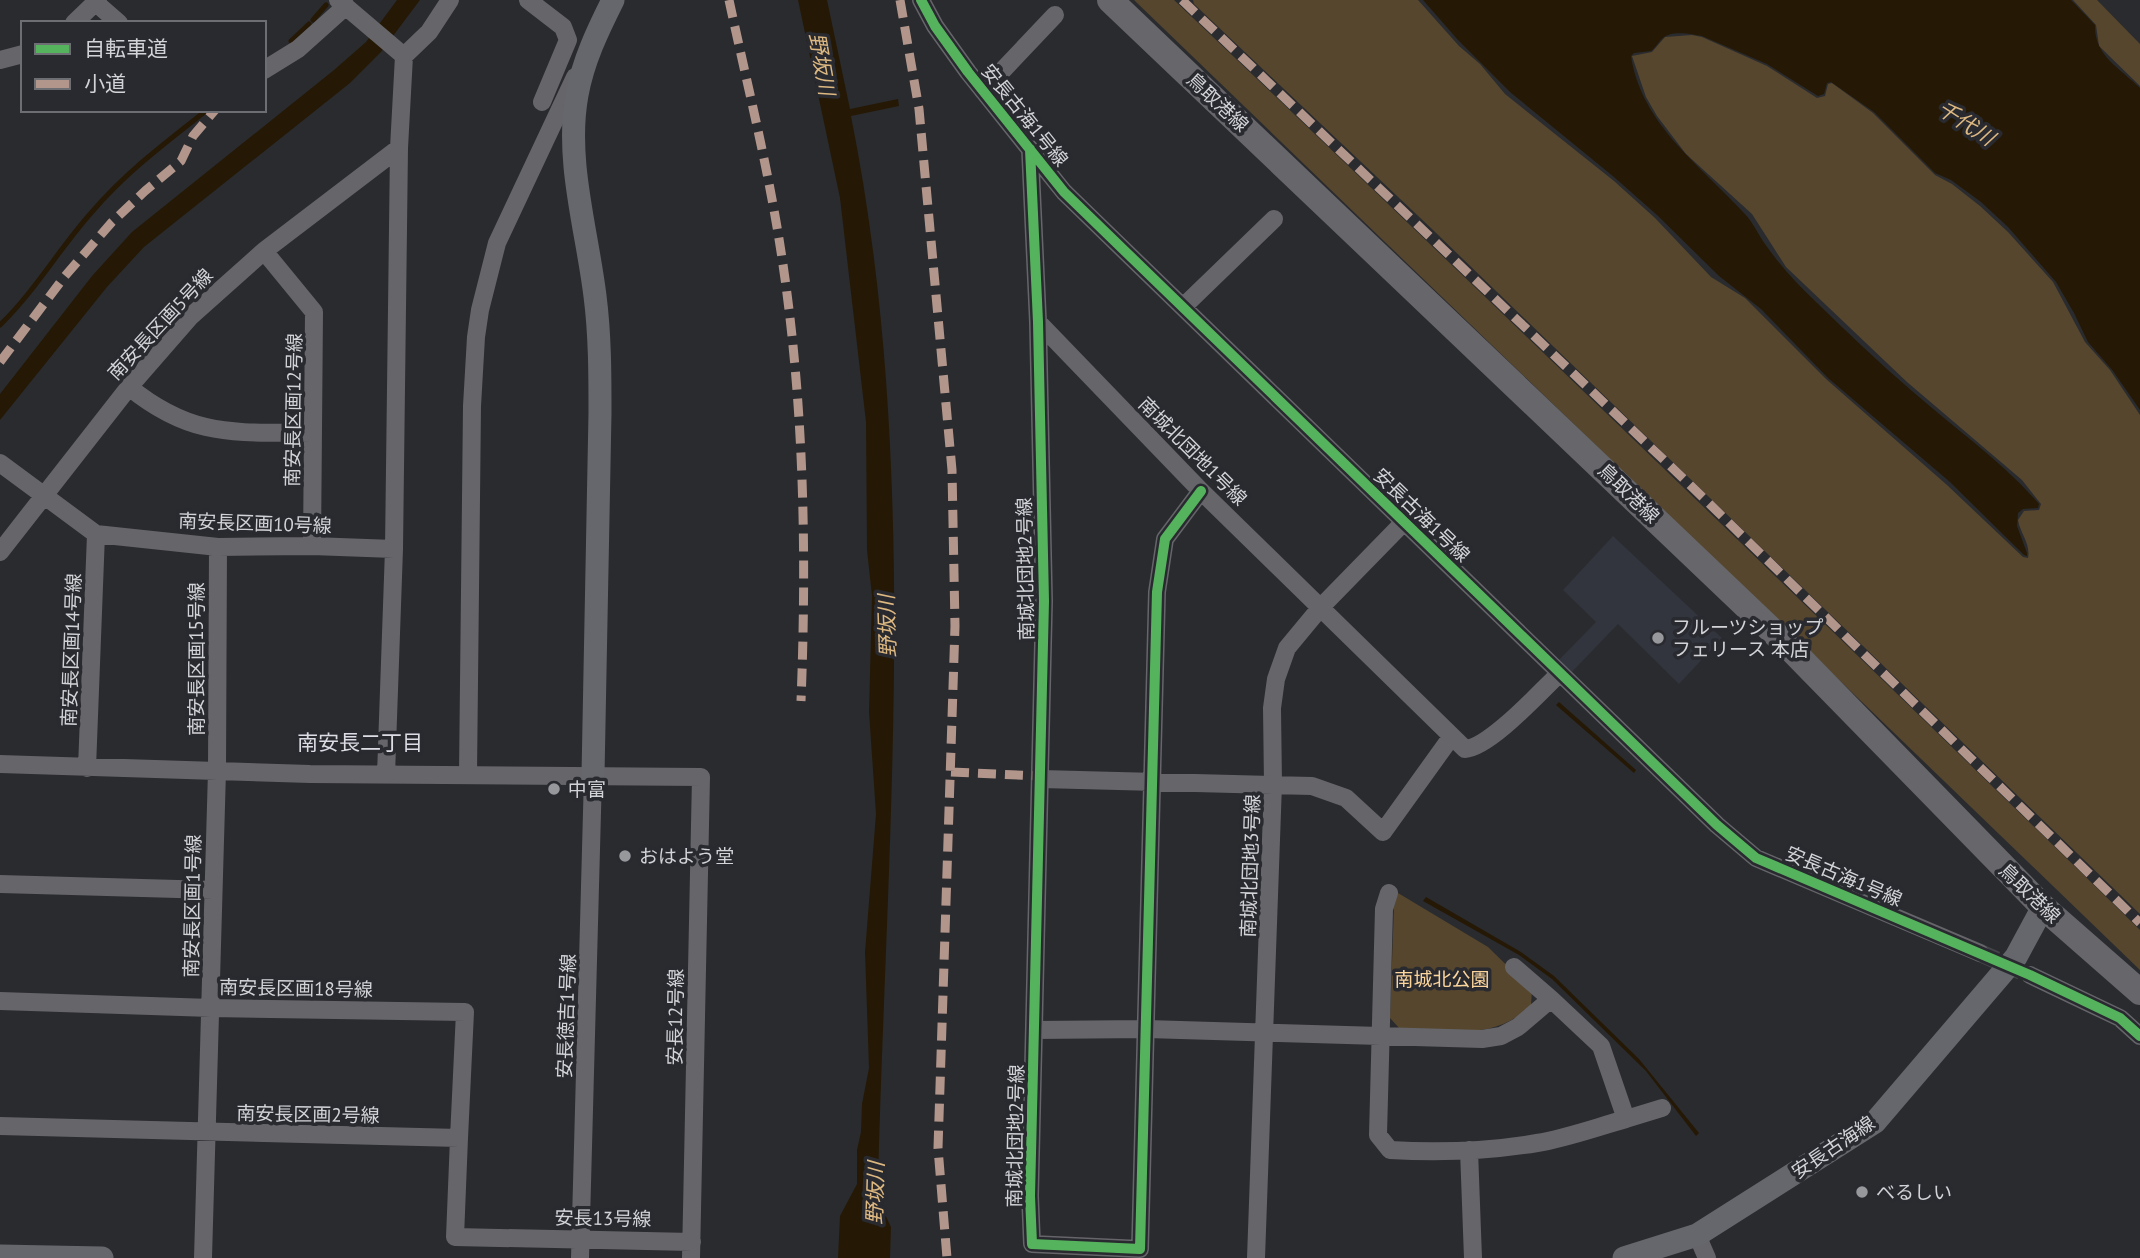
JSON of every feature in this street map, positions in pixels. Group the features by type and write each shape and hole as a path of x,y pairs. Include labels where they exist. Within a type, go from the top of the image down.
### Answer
{"main road":[{"name":"鳥取港線","path":"1110,0 1786,644 2043,907 2140,992"}],"street":[{"path":"386,775 394,549 399,148 404,56 429,32 450,0"},
{"path":"528,0 563,27 568,40 542,102"},
{"path":"468,775 472,406 475,337 480,310 490,265 502,232 613,0"},
{"name":"安長古海1号線","path":"921,0 935,26 983,91 1064,192 1717,825 1756,858 1980,953"},
{"path":"76,21 97,1 117,21"},
{"path":"266,69 299,49 342,3 404,56"},
{"path":"983,91 1055,15"},
{"path":"0,764 386,775 593,775 600,353 595,298 576,169 574,134 577,95 595,37"},
{"path":"0,60 21,55"},
{"name":"南安長区画5号線","path":"0,552 129,387 190,317 264,251 399,148"},
{"name":"南城北団地2号線","path":"1030,149 1038,322 1044,601 1030,1196 1032,1244 1140,1249 1157,592 1165,539 1201,491"},
{"path":"1183,307 1274,219"},
{"name":"南安長区画12号線","path":"264,251 314,312 312,546"},
{"name":"南城北団地1号線","path":"1038,322 1201,491 1452,736"},
{"path":"129,387 160,411 181,421 219,431 313,433"},
{"name":"南安長区画10号線","path":"0,463 96,534 218,547 394,549"},
{"name":"南城北団地3号線","path":"1256,1258 1266,1032 1273,784 1272,708 1276,679 1287,648 1321,607 1404,522"},
{"name":"南安長区画14号線","path":"88,768 96,534"},
{"name":"南安長区画15号線","path":"216,771 218,547"},
{"path":"1041,779 1312,786 1346,798 1383,832 1452,736 1465,749 1480,746 1559,674"},
{"name":"南安長区画1号線","path":"203,1258 216,771"},
{"name":"安長12号線","path":"593,775 701,777 692,1250"},
{"name":"安長徳吉1号線","path":"580,1258 593,775"},
{"path":"0,884 213,890"},
{"path":"1389,893 1384,909 1378,1135 1390,1150 1469,1150 1538,1143 1662,1108"},
{"name":"安長古海線","path":"1624,1258 1697,1235 1875,1122 2016,957 2043,907"},
{"path":"1514,967 1601,1045 1626,1119"},
{"path":"2030,975 2120,1018 2140,1036"},
{"path":"1034,1030 1147,1029 1482,1039 1501,1035 1518,1027 1551,999"},
{"name":"南安長区画18号線","path":"0,1001 465,1012 459,1138"},
{"name":"南安長区画2号線","path":"0,1126 459,1138"},
{"name":"安長13号線","path":"459,1138 455,1237 580,1239 692,1250"},
{"path":"1469,1150 1473,1258"},
{"path":"1697,1235 1707,1258"},
{"path":"0,1256 102,1258"}],"shaded area":[{"path":"1613,536 1722,638 1679,684 1618,624 1570,674 1558,661 1596,622 1563,590"}],"green space":[{"path":"1134,0 1174,0 1900,696 2140,930 2140,970"},
{"path":"1193,0 1418,0 1505,94 1614,181 1655,218 1711,277 1745,298 1826,379 1947,485 2023,557 2028,558 2028,548 2018,520 2024,511 2039,510 2041,504 2022,480 1907,382 1786,267 1752,214 1686,154 1657,116 1646,97 1632,56 1652,52 1665,37 1692,35 1767,66 1817,98 1825,96 1828,84 1832,83 1873,113 1935,175 1952,184 2008,232 2053,282 2085,342 2110,370 2140,415 2140,914 1433,230 1194,4"},
{"path":"2073,0 2097,0 2140,44 2140,86 2099,46 2096,25"},
{"name":"南城北公園","path":"1398,893 1488,947 1532,990 1531,1005 1503,1024 1487,1029 1453,1032 1400,1029 1390,1018 1394,907"}],"water":[{"path":"397,0 420,0 381,52 350,83 144,247 107,287 0,420 0,394 92,276 132,232 366,42"},
{"name":"野坂川","path":"798,0 827,0 850,109 898,99 899,106 851,116 873,248 886,380 893,513 892,781 878,1181 881,1206 891,1227 890,1258 838,1258 840,1216 857,1184 857,1150 869,1068 865,952 876,814 869,712 872,596 867,550 866,422 840,198"},
{"name":"千代川","path":"1423,0 2071,0 2095,25 2099,45 2110,61 2140,88 2140,410 2113,371 2088,342 2056,282 2008,227 1981,202 1951,180 1935,173 1874,112 1831,82 1827,83 1824,94 1818,96 1767,64 1693,34 1676,33 1667,36 1651,51 1634,53 1631,56 1637,80 1660,123 1692,161 1747,217 1794,280 1874,358 1994,459 2039,504 2038,508 2023,509 2018,513 2017,526 2027,553 2027,556 2024,555 1950,482 1828,378 1761,309 1719,276 1657,215 1510,92"},
{"path":"1559,702 1636,770 1634,773 1556,705"},
{"path":"1426,897 1521,952 1554,976 1639,1059 1699,1133 1696,1136 1646,1071 1552,979 1519,955 1423,901"}],"waterway":[{"path":"313,20 326,5"},
{"path":"291,41 309,24"},
{"path":"0,325 104,198 146,159 205,112"}],"tunnel":[{"path":"1980,953 2030,975"}],"marked path":[{"path":"729,0 774,209 794,354 802,470 804,585 801,701"},
{"path":"900,0 919,109 952,470 955,626 938,1148 947,1258"},
{"path":"1182,0 1687,482 2140,923"},
{"path":"0,362 65,276 112,222 181,161 193,136 213,112"},
{"path":"951,772 1041,776"}],"cycle path":[{"path":"921,0 935,26 968,72 1064,192 1717,825 1756,858 2030,975 2120,1018 2140,1036"},
{"path":"1030,149 1038,322 1044,601 1030,1196 1032,1244 1140,1249 1157,592 1165,539 1201,491"}],"place":[{"name":"フルーツショップ フェリース 本店","path":"1658,638"},
{"name":"中富","path":"554,789"},
{"name":"おはよう堂","path":"625,856"},
{"name":"べるしい","path":"1862,1192"}],"district":[{"name":"南安長二丁目","path":"360,742"}]}
